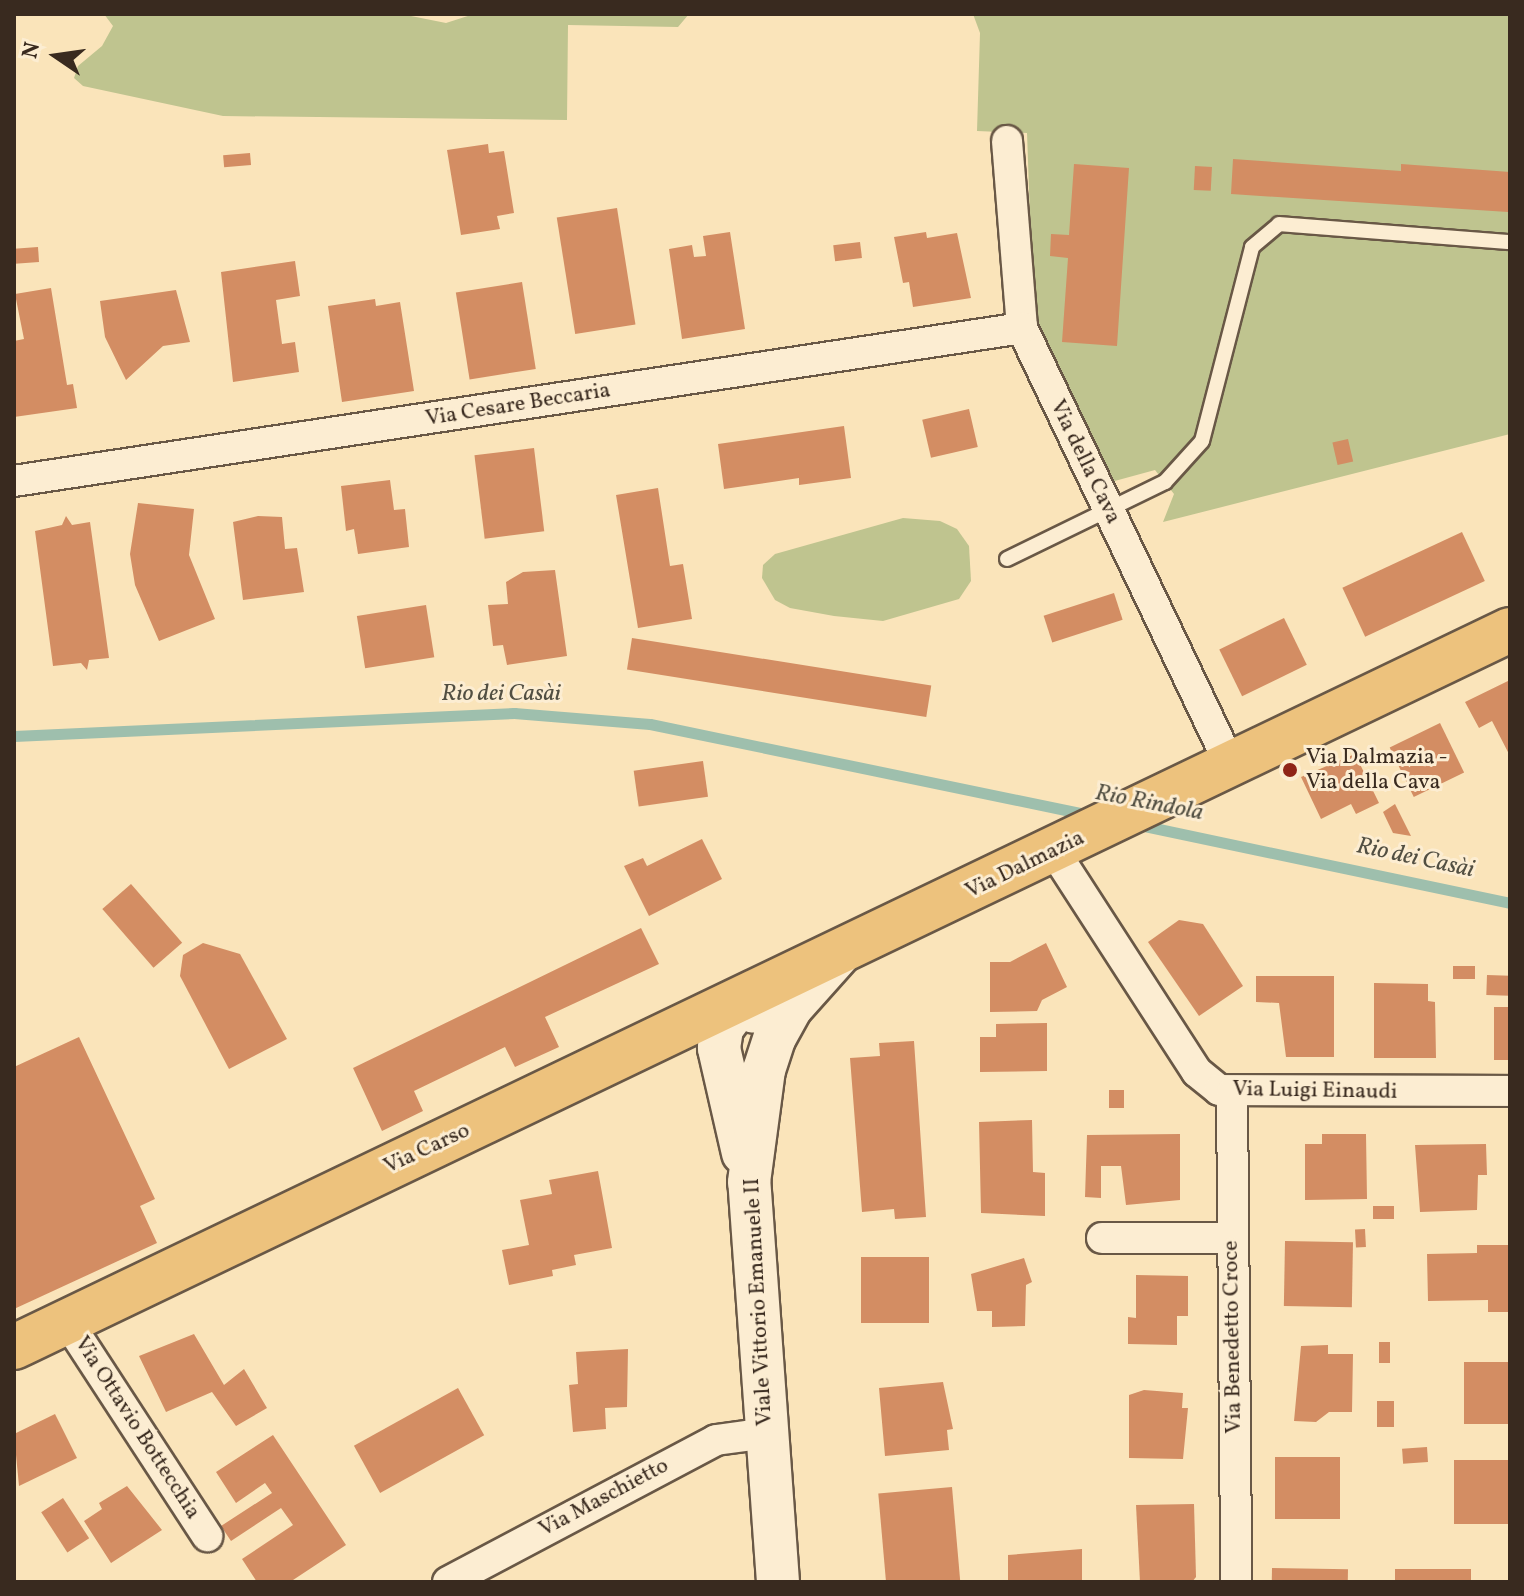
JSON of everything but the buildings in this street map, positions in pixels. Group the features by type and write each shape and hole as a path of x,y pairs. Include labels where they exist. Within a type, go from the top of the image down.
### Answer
{"main road":[{"name":"Via Dalmazia","path":"841,952 1510,630"},
{"name":"Via Carso","path":"14,1347 841,952"},
{"name":"Viale Vittorio Emanuele II","path":"778,1582 749,1182 744,1069 791,1008 841,952"},
{"path":"660,1039 687,1039 744,1069 760,1027 744,999"}],"street":[{"name":"Via della Cava","path":"1007,141 1022,328 1230,764"},
{"name":"Via Cesare Beccaria","path":"14,481 1022,328"},
{"name":"Via Luigi Einaudi","path":"1070,843 1197,1072 1206,1083 1232,1093 1510,1091"},
{"name":"Via Benedetto Croce","path":"1232,1093 1236,1582"},
{"path":"1102,1238 1232,1238"},
{"name":"Via Ottavio Bottecchia","path":"67,1321 207,1536"},
{"name":"Via Maschietto","path":"448,1582 716,1440 767,1433"}],"lane":[{"path":"1007,559 1109,512 1165,482 1202,441 1252,247 1279,224 1510,242"}],"green space":[{"path":"104,14 401,14 446,23 474,14 689,14 678,27 568,25 567,120 223,116 83,86 74,78 78,66 102,46 113,26"},
{"path":"973,14 1510,14 1510,434 1163,522 1174,494 1155,470 1111,482 1034,330 1027,133 977,131 980,33"},
{"path":"903,518 940,521 957,529 969,546 971,581 959,599 883,621 834,616 790,608 775,600 762,578 763,565 775,554"}],"waterway":[{"name":"Rio dei Casài","path":"14,736 514,713 650,724 1091,815"},
{"name":"Rio dei Casài","path":"1135,824 1510,903"}],"place":[{"name":"Via Dalmazia - Via della Cava","path":"1290,770"}],"water label":[{"name":"Rio Rindola","path":"1149,804"}]}
